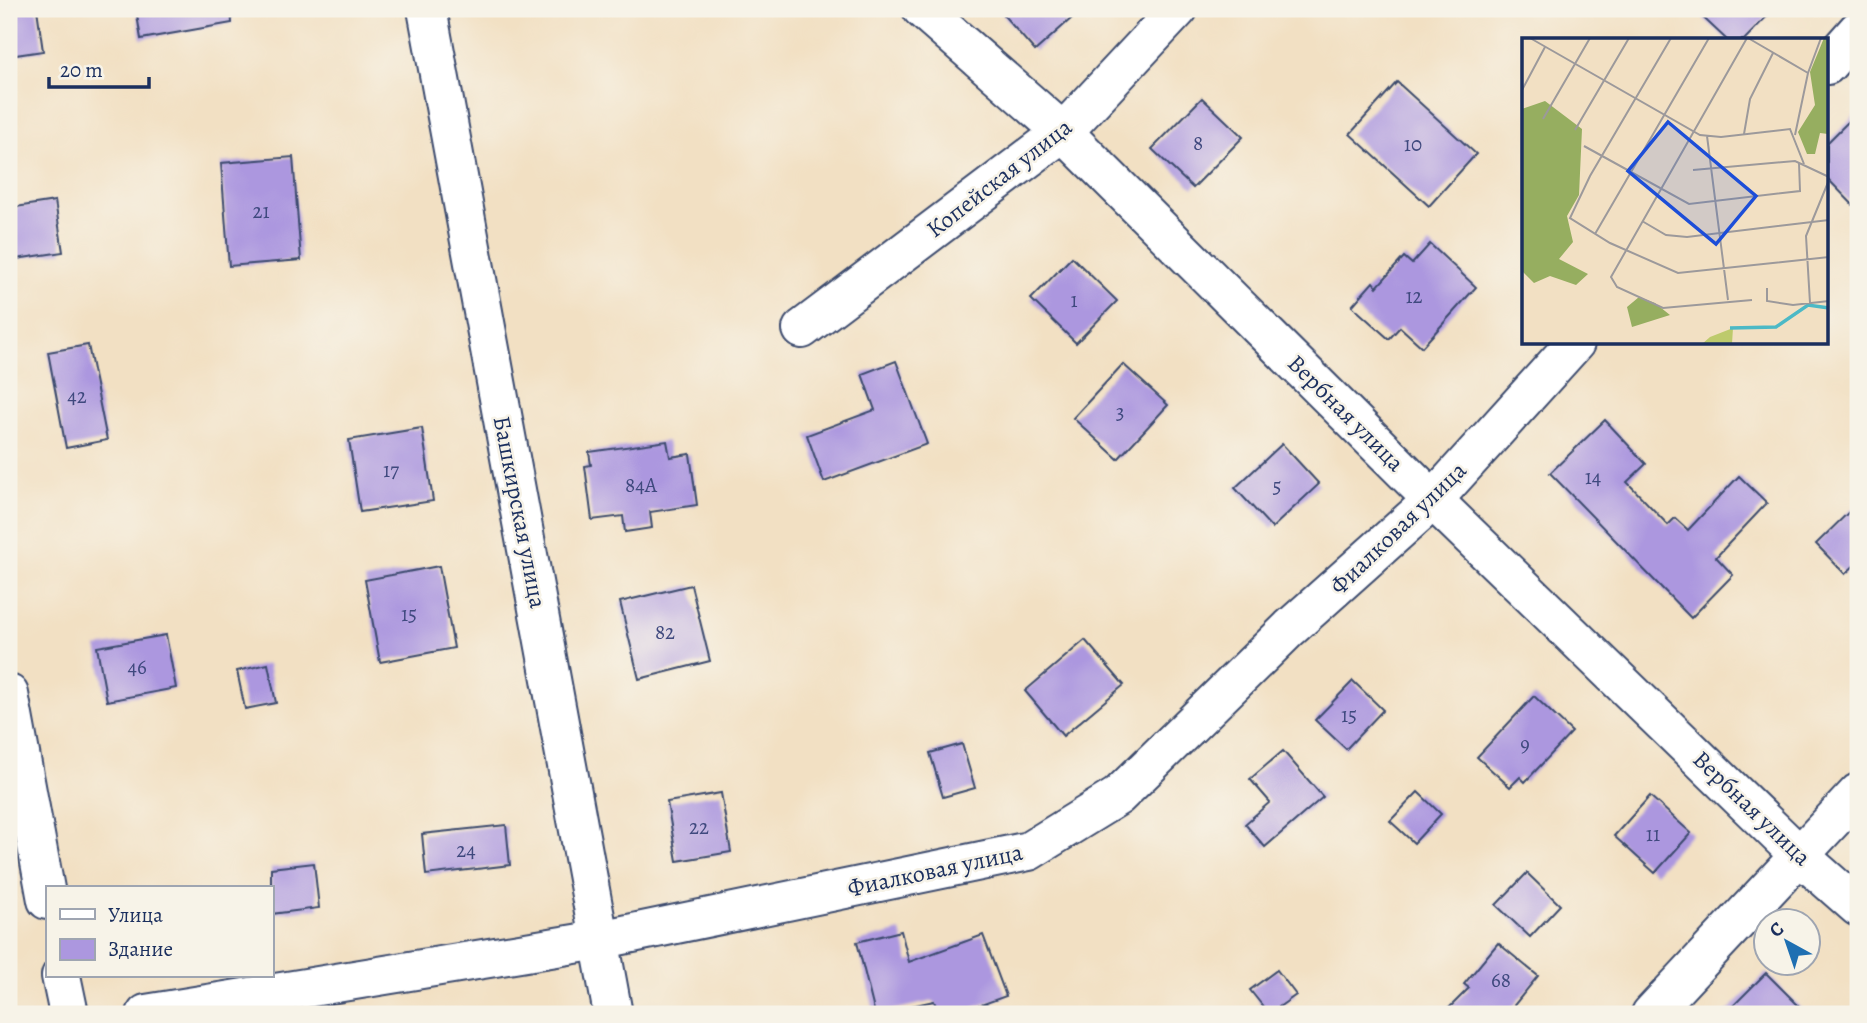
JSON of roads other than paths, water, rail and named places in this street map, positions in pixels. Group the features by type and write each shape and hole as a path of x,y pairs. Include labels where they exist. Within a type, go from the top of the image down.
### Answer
{"street":[{"name":"Башкирская улица","path":"427,9 613,1014"},
{"name":"Вербная улица","path":"922,9 1063,132 1433,500 1800,856 1858,906"},
{"name":"Копейская улица","path":"802,329 1063,132 1178,9"},
{"path":"1828,64 1858,30"},
{"name":"Фиалковая улица","path":"146,1014 599,940 1029,851 1118,796 1290,628 1433,500 1573,345"},
{"path":"9,694 46,895"},
{"path":"1651,1014 1858,793"},
{"path":"61,978 69,1014"}]}
